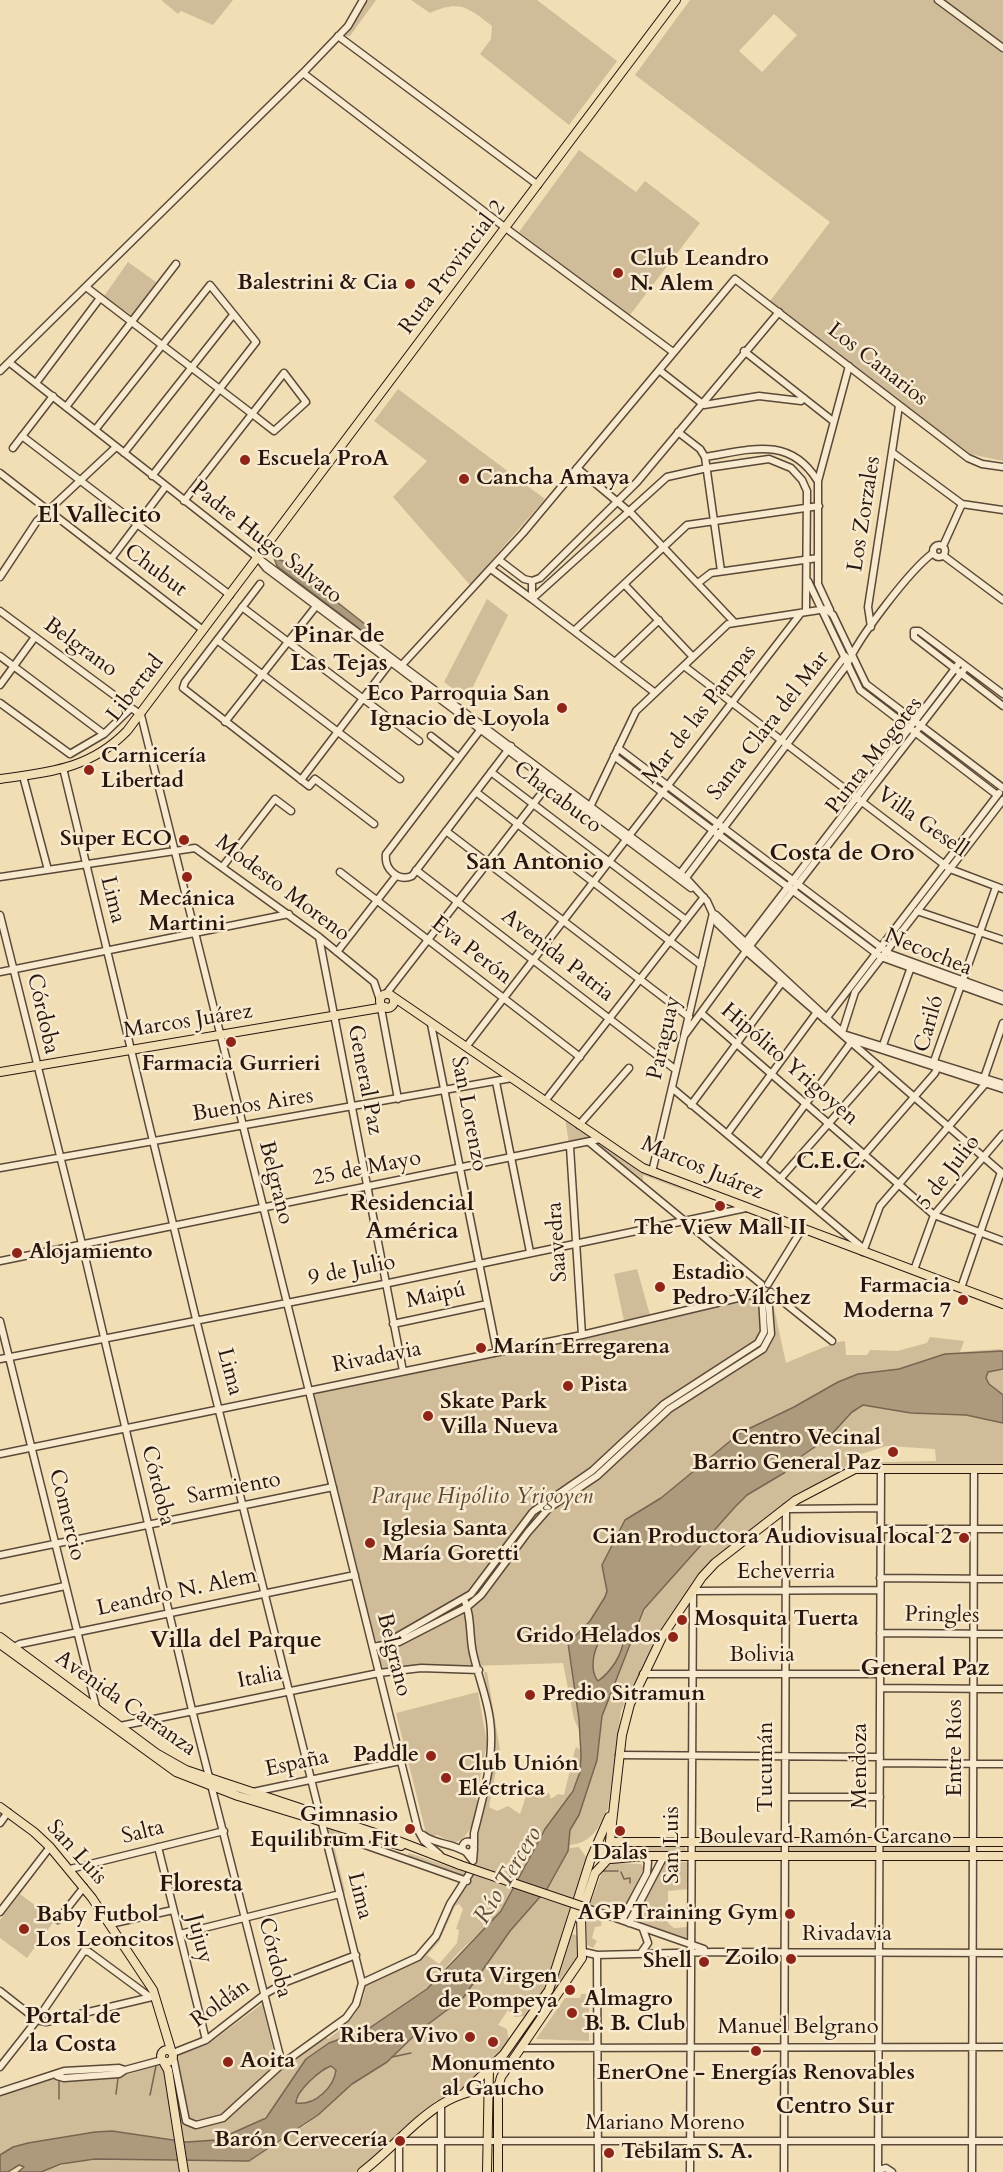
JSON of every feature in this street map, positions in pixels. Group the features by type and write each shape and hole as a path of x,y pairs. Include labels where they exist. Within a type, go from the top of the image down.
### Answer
{"main road":[{"name":"Ruta Provincial 2","path":"258,558 676,0"},
{"name":"Libertad","path":"0,779 65,768 82,763 105,751 141,715 258,558"},
{"name":"Marcos Juárez","path":"0,1072 334,1016 385,1002 415,1012 579,1125 652,1172 1003,1304"},
{"path":"498,2172 498,2088 501,2077 584,1952 580,1920 597,1869 609,1859 615,1850 611,1842 615,1792 619,1755 630,1704 663,1635 693,1591 715,1563 787,1508 852,1471 1003,1469"},
{"name":"Avenida Carranza","path":"0,1637 11,1649 99,1718 166,1767 274,1801 367,1837 443,1858 587,1908"},
{"name":"Avenida Carranza","path":"0,1644 11,1649 97,1708 170,1762 211,1783 238,1796 393,1839 405,1846"},
{"path":"466,2091 525,2026 551,1985 597,1845 606,1825 615,1792"},
{"name":"San Luis","path":"0,1807 50,1847 70,1869 110,1924 153,1997 173,2056"},
{"name":"Boulevard Ramón Carcano","path":"597,1845 611,1842 1003,1842"},
{"path":"644,1856 641,1847 649,1842"},
{"path":"597,1845 598,1856 609,1859"},
{"name":"Boulevard Ramón Carcano","path":"609,1859 644,1856 1003,1856"},
{"path":"567,1933 576,1930 582,1936"},
{"path":"525,2026 532,2031"},
{"name":"San Luis","path":"162,2058 164,2028"},
{"path":"168,2070 173,2056 167,2050 162,2058 170,2079 184,2172"},
{"path":"491,2066 499,2071 501,2077"},
{"path":"487,2172 488,2088 491,2066"},
{"path":"362,2172 441,2103 466,2091 498,2088"}],"street":[{"path":"1,368 10,363 303,73 338,36 363,0"},
{"path":"938,0 1003,48"},
{"path":"338,36 538,184"},
{"path":"303,73 505,228 674,352 499,560 401,666"},
{"path":"66,407 176,264"},
{"name":"Los Canarios","path":"674,352 735,279 968,458 982,464 1003,466"},
{"path":"95,430 210,285 256,342 152,476"},
{"path":"86,287 219,389 251,413 274,430 306,402 284,373 251,413 184,501"},
{"path":"36,383 100,298"},
{"path":"499,560 524,579 532,581 540,578 618,502 779,312"},
{"path":"124,453 233,315"},
{"path":"744,351 833,421"},
{"name":"Padre Hugo Salvato","path":"10,363 184,501 269,564 390,663 401,666"},
{"path":"826,1018 917,912 1000,797 1003,788 866,684 818,584 818,481 849,366"},
{"path":"659,369 701,403 759,396 801,401 804,398"},
{"path":"13,448 53,396"},
{"name":"Los Zorzales","path":"871,627 868,607 900,406"},
{"path":"678,432 700,449 705,457 721,571"},
{"path":"22,436 230,595"},
{"path":"0,577 48,510 116,447"},
{"path":"705,457 776,449 798,459 818,481"},
{"path":"893,453 962,504 1003,510"},
{"path":"532,599 667,477 707,468 763,460 778,461 791,468 802,480 808,507 807,578 803,612"},
{"path":"577,468 628,511 734,622"},
{"name":"Chubut","path":"0,473 203,630"},
{"path":"111,559 166,486"},
{"path":"943,546 962,504"},
{"path":"574,631 687,525 714,519 819,506"},
{"path":"852,654 921,563 933,554 935,547 943,546"},
{"path":"943,546 946,551 944,556"},
{"path":"933,554 939,558 944,556"},
{"path":"944,556 1003,600"},
{"name":"Padre Hugo Salvato","path":"258,558 266,568 510,747 678,875 704,897 717,923 747,947 842,1034 852,1039 879,1066 1002,1173"},
{"path":"698,583 708,574 721,571 818,558"},
{"path":"491,568 654,692"},
{"path":"807,578 860,690 1000,797"},
{"path":"532,581 532,599"},
{"path":"260,584 184,685 225,722 309,786 315,779"},
{"path":"624,584 693,657"},
{"path":"225,722 317,604"},
{"path":"242,607 419,741"},
{"path":"590,808 636,711 654,692 734,622 822,609 830,610"},
{"name":"Belgrano","path":"0,611 141,715 418,1830"},
{"name":"Mar de las Pampas","path":"466,1047 803,612"},
{"path":"615,662 659,620"},
{"path":"1003,694 919,631 914,632 914,638 1003,706"},
{"path":"0,685 35,637"},
{"path":"217,640 400,779"},
{"name":"Santa Clara del Mar","path":"678,875 844,657 852,654"},
{"name":"Santa Clara del Mar","path":"684,880 847,665 852,654"},
{"path":"0,656 105,734"},
{"name":"Punta Mogotes","path":"796,882 856,797 960,662"},
{"path":"301,780 390,663"},
{"name":"Villa Gesell","path":"684,666 950,869 1000,888"},
{"name":"Punta Mogotes","path":"684,1036 790,889 862,802 966,667"},
{"path":"0,703 70,754"},
{"path":"65,768 70,754 105,734 131,708"},
{"path":"483,727 386,854 387,866 396,876 406,878 414,873 510,747"},
{"path":"431,736 459,758"},
{"name":"Padre Hugo Salvato","path":"510,747 551,781 590,808"},
{"name":"Necochea","path":"618,748 796,882 881,952 1003,1001"},
{"name":"Necochea","path":"614,756 790,889 881,952 911,967 1003,995"},
{"name":"Lima","path":"65,768 85,864 196,1320 220,1408 362,1983"},
{"path":"309,771 315,779 374,824"},
{"name":"Chacabuco","path":"491,772 686,920"},
{"path":"24,776 48,870"},
{"path":"385,1002 427,940 551,781"},
{"path":"476,792 701,965"},
{"path":"842,1034 853,996 881,952 945,863 1000,797"},
{"path":"223,866 275,799 291,811"},
{"name":"Hipólito Yrigoyen","path":"446,831 689,1017"},
{"name":"Modesto Moreno","path":"0,877 176,849 195,848 289,914 374,982 385,1002 398,1099"},
{"name":"Eva Perón","path":"340,872 580,1057"},
{"name":"Avenida Patria","path":"414,873 457,902 676,1070"},
{"path":"337,952 396,876"},
{"name":"Cariló","path":"817,1209 914,1097 936,1066 980,932 1000,888"},
{"path":"545,1101 704,897"},
{"name":"Paraguay","path":"652,1172 713,912"},
{"path":"917,912 1003,940"},
{"path":"0,972 289,914"},
{"name":"Córdoba","path":"0,915 82,1244 192,1710 282,2064"},
{"name":"General Paz","path":"319,937 384,1284 403,1371"},
{"path":"883,1045 911,967"},
{"path":"691,1105 783,980"},
{"path":"727,1134 818,1011"},
{"name":"Hipólito Yrigoyen","path":"701,1013 934,1215 1003,1241"},
{"path":"672,1088 864,1250 880,1206 985,1080 1003,1023"},
{"name":"San Lorenzo","path":"431,1024 497,1352"},
{"path":"852,1039 883,1045 936,1066"},
{"path":"852,1039 936,1066 1003,1084"},
{"path":"762,1163 852,1039"},
{"path":"780,1179 879,1066"},
{"path":"579,1125 628,1068"},
{"name":"Buenos Aires","path":"0,1168 512,1078"},
{"path":"985,1080 1003,1089"},
{"path":"496,1082 530,1252"},
{"name":"5 de Julio","path":"914,1270 934,1215 1003,1134"},
{"name":"25 de Mayo","path":"0,1261 570,1147 600,1139"},
{"path":"589,1142 765,1284"},
{"name":"Saavedra","path":"570,1147 582,1335"},
{"path":"961,1288 1002,1173"},
{"name":"9 de Julio","path":"0,1359 287,1301 384,1284 479,1262 687,1222 746,1208"},
{"path":"386,1643 395,1635 464,1599 483,1580 533,1512 592,1471 656,1417 766,1346 771,1334 765,1284 802,1229"},
{"path":"765,1284 765,1294"},
{"path":"765,1294 832,1341"},
{"name":"Rivadavia","path":"0,1454 582,1335 765,1294"},
{"name":"Maipú","path":"393,1324 487,1304"},
{"name":"Comercio","path":"0,1321 99,1718"},
{"path":"373,1647 399,1642 467,1607 481,1595 540,1518 554,1505 597,1476 656,1417"},
{"name":"Mendoza","path":"878,2171 881,1469"},
{"name":"Entre Ríos","path":"972,2172 974,1469"},
{"name":"Sarmiento","path":"0,1555 333,1487"},
{"path":"787,1508 880,1508"},
{"name":"Tucumán","path":"784,2172 787,1508"},
{"path":"533,1512 534,1519 540,1518"},
{"path":"880,1529 1003,1529"},
{"name":"Leandro N. Alem","path":"11,1649 77,1632 355,1575"},
{"path":"880,1578 1003,1579"},
{"path":"0,1600 65,1586"},
{"name":"Echeverria","path":"693,1591 880,1590"},
{"name":"San Luis","path":"690,2172 693,1591"},
{"path":"418,1830 430,1840 454,1845 465,1852 473,1863 474,1833 491,1751 489,1715 473,1653 464,1599"},
{"name":"Pringles","path":"880,1633 1003,1634"},
{"name":"Italia","path":"120,1726 379,1673 421,1668 479,1670"},
{"name":"Bolivia","path":"643,1674 880,1674"},
{"path":"880,1688 1003,1689"},
{"path":"619,1755 785,1756 1003,1764"},
{"name":"España","path":"238,1796 312,1778 400,1761"},
{"path":"271,1787 266,1794 274,1801"},
{"path":"785,1797 880,1797"},
{"path":"0,1823 8,1812"},
{"path":"418,1830 424,1840 443,1858"},
{"name":"Salta","path":"70,1869 224,1831"},
{"path":"454,1845 466,1842 474,1833"},
{"path":"367,1837 365,1845 467,1881"},
{"path":"442,1842 436,1846 443,1858"},
{"path":"466,1842 474,1847"},
{"path":"465,1852 466,1842"},
{"path":"403,1858 405,1846"},
{"path":"0,1912 50,1847"},
{"name":"Jujuy","path":"158,1847 206,2040"},
{"path":"465,1852 471,1852 474,1847"},
{"path":"626,1922 647,1873 648,1862 644,1856"},
{"path":"626,1922 664,1856"},
{"path":"173,2056 182,2113 186,2121 193,2125 212,2123 224,2118 282,2064 346,2018 356,2004 362,1983 417,1957 436,1936 457,1893 471,1873"},
{"path":"454,1875 458,1885 457,1893"},
{"path":"58,1920 84,1887"},
{"path":"180,1934 340,1894"},
{"path":"587,1908 640,1927 690,1949"},
{"path":"110,1924 173,1910"},
{"path":"640,1927 647,1934 648,1943 640,1953"},
{"path":"584,1952 597,1955 690,1949"},
{"name":"Rivadavia","path":"690,1949 714,1952 785,1953 1003,1953"},
{"path":"1,2063 37,2020 85,1951 153,1997"},
{"name":"Roldán","path":"173,2056 206,2040 265,1994 286,1982 356,1955"},
{"path":"597,1955 598,2172"},
{"path":"0,1991 37,2020 46,2022 153,1997"},
{"name":"Manuel Belgrano","path":"521,2048 1003,2047"},
{"path":"0,2092 57,2076 64,2078 119,2074 162,2058"},
{"path":"441,2103 441,2172"},
{"path":"399,2141 399,2172"},
{"name":"Mariano Moreno","path":"399,2141 1003,2141"},
{"path":"878,2171 886,2169 892,2172"}],"green space":[{"path":"161,0 233,0 213,25 181,11 178,14"},
{"path":"366,0 376,0 350,36 346,36 344,33"},
{"path":"411,0 537,0 617,61 569,125 480,54 491,39 492,26 463,8 449,7 430,13"},
{"path":"690,0 934,0 1003,52 1003,461 970,454 770,301 830,222 635,75","holes":["774,14 797,35 762,72 739,51"]},
{"path":"943,0 1003,0 1003,44"},
{"name":"Club Leandro N. Alem","path":"579,150 636,192 645,181 700,223 630,315 519,232"},
{"path":"128,262 156,282 132,316 104,296"},
{"name":"Cancha Amaya","path":"398,389 545,499 470,585 393,497 427,461 374,421"},
{"path":"487,599 508,615 467,699 444,682"},
{"path":"565,1118 591,1136 590,1139 569,1144"},
{"path":"602,1144 640,1170 696,1195 643,1175 643,1183 601,1149"},
{"path":"637,1269 650,1315 624,1321 614,1274"},
{"name":"Parque Hipólito Yrigoyen","path":"753,1298 761,1314 761,1327 753,1344 755,1349 761,1345 766,1335 767,1307 768,1332 764,1342 756,1351 758,1357 770,1346 774,1332 771,1300 774,1298 779,1300 773,1303 786,1363 845,1341 846,1355 867,1355 870,1350 897,1351 927,1343 930,1337 964,1341 960,1352 1000,1349 1003,1351 945,1354 899,1369 858,1374 838,1382 794,1407 740,1433 661,1498 625,1520 602,1566 607,1591 605,1597 590,1621 571,1637 580,1732 574,1719 563,1663 383,1669 378,1655 386,1647 385,1640 378,1642 374,1638 314,1393 582,1337"},
{"path":"1003,1369 1003,1395 986,1381 988,1372"},
{"path":"867,1404 911,1413 966,1415 1003,1423 1003,1465 853,1465 796,1494 711,1562 660,1633 621,1711 608,1808 599,1830 607,1808 601,1822 589,1838 570,1845 570,1848 579,1847 586,1857 599,1832 573,1899 546,1890 568,1851 570,1830 579,1815 597,1760 602,1716 649,1600 747,1495 784,1473 796,1460 829,1437 852,1412","holes":["887,1446 935,1449 936,1461 850,1463 848,1458"]},
{"path":"616,1627 624,1637 619,1656 612,1668 598,1681 593,1667 595,1650 603,1635"},
{"path":"484,1672 487,1672 500,1750 489,1807 497,1811 508,1806 520,1814 529,1787 549,1793 551,1799 558,1794 564,1795 575,1749 577,1747 581,1751 578,1776 574,1786 544,1830 518,1880 476,1866 477,1832 495,1750"},
{"name":"Club Unión Eléctrica","path":"478,1692 487,1743 476,1799 479,1804 469,1832 455,1843 437,1835 430,1837 426,1833 396,1713"},
{"path":"331,1828 363,1842 362,1849 333,1841 345,1891 342,1892 327,1832"},
{"path":"648,1845 684,1845 686,1850 684,1853 647,1853 644,1849"},
{"path":"697,1845 778,1845 781,1848 780,1852 697,1853"},
{"path":"791,1845 872,1845 875,1848 873,1853 790,1852"},
{"path":"884,1845 967,1845 970,1848 967,1853 883,1852"},
{"path":"409,1853 468,1873 464,1877 407,1856"},
{"path":"665,1861 687,1862 688,1889 668,1891 668,1923 674,1928 688,1927 686,1940 636,1920"},
{"path":"613,1863 641,1864 644,1867 625,1908 621,1910 590,1904 603,1870"},
{"path":"474,1875 514,1889 496,1917 458,1953 427,1989 368,2029 329,2043 306,2059 269,2114 254,2125 205,2143 112,2131 28,2143 0,2155 0,2095 46,2080 119,2077 156,2066 173,2064 176,2069 183,2121 193,2127 216,2124 283,2066 325,2036 328,2039 342,2028 362,2002 366,1985 420,1958 438,1938 453,1903","holes":["459,1904 463,1909 456,1929 459,1930 457,1943 439,1964 427,1955 439,1942 455,1906"]},
{"name":"Baby Futbol Los Leoncitos","path":"20,1894 55,1920 27,1958 0,1938 0,1920"},
{"path":"540,1898 570,1907 547,1983 527,2016 515,2017 508,2010 498,2025 507,2029 509,2042 467,2086 436,2101 356,2172 186,2172 184,2161 249,2161 307,2124 352,2084 387,2062 419,2031 463,1998 510,1931"},
{"path":"590,1913 602,1919 601,1926 595,1927 592,1938 597,1941 593,1948 587,1945 586,1915 589,1916"},
{"path":"573,1934 578,1936 581,1954 530,2026 554,1986 570,1936"},
{"name":"Almagro B. B. Club","path":"581,1994 589,1994 589,2041 536,2039 565,1998 580,1998"},
{"name":"Aoita","path":"262,2004 277,2065 217,2118 193,2120 188,2117 178,2055 207,2045"},
{"path":"331,2066 336,2070 332,2083 322,2094 310,2101 296,2103 300,2093 309,2082"},
{"path":"117,2158 181,2161 183,2172 41,2172 72,2162"}],"shaded area":[{"path":"274,558 286,562 370,628 380,639 377,642 277,566"},
{"path":"1003,1351 1003,1369 988,1372 986,1378 989,1384 1003,1395 1003,1423 966,1415 911,1413 863,1405 852,1412 829,1437 796,1460 784,1473 747,1495 644,1609 602,1716 597,1760 579,1815 570,1830 568,1851 547,1889 510,1931 463,1998 419,2031 387,2062 352,2084 318,2115 249,2161 95,2159 61,2164 41,2172 18,2172 24,2167 19,2165 8,2172 0,2172 0,2155 13,2147 95,2132 112,2131 187,2142 217,2140 266,2118 306,2059 329,2043 368,2029 427,1989 501,1911 545,1829 573,1791 580,1772 581,1755 579,1719 568,1643 590,1621 605,1597 607,1591 602,1565 625,1520 661,1498 740,1433 794,1407 838,1382 858,1374 899,1369 945,1354","holes":["616,1627 624,1637 621,1650 612,1668 598,1681 593,1667 595,1650 603,1635","331,2066 336,2070 332,2083 327,2089 310,2102 296,2103 300,2093 309,2082"]}],"waterway":[{"path":"602,1871 618,1871"},
{"path":"621,1872 624,1879 630,1878 630,1883"},
{"path":"392,2057 411,2053"},
{"path":"150,2095 156,2066"},
{"path":"116,2094 118,2078"},
{"path":"59,2081 59,2099"}],"place":[{"name":"Club Leandro N. Alem","path":"618,273"},
{"name":"Balestrini & Cia","path":"410,284"},
{"name":"Escuela ProA","path":"245,460"},
{"name":"Cancha Amaya","path":"464,479"},
{"name":"Eco Parroquia San Ignacio de Loyola","path":"562,708"},
{"name":"Carnicería Libertad","path":"89,770"},
{"name":"Super ECO","path":"184,840"},
{"name":"Mecánica Martini","path":"187,877"},
{"name":"Farmacia Gurrieri","path":"231,1042"},
{"name":"The View Mall II","path":"720,1206"},
{"name":"Alojamiento","path":"17,1253"},
{"name":"Estadio Pedro Vílchez","path":"660,1287"},
{"name":"Farmacia Moderna 7","path":"963,1300"},
{"name":"Marín Erregarena","path":"481,1348"},
{"name":"Pista","path":"568,1386"},
{"name":"Skate Park Villa Nueva","path":"428,1416"},
{"name":"Centro Vecinal Barrio General Paz","path":"893,1452"},
{"name":"Cian Productora Audiovisual local 2","path":"964,1538"},
{"name":"Iglesia Santa María Goretti","path":"370,1543"},
{"name":"Mosquita Tuerta","path":"682,1620"},
{"name":"Grido Helados","path":"673,1637"},
{"name":"Predio Sitramun","path":"530,1695"},
{"name":"Paddle","path":"431,1756"},
{"name":"Club Unión Eléctrica","path":"446,1778"},
{"name":"Gimnasio Equilibrum Fit","path":"410,1829"},
{"name":"Dalas","path":"620,1831"},
{"name":"AGP Training Gym","path":"790,1914"},
{"name":"Baby Futbol Los Leoncitos","path":"24,1929"},
{"name":"Zoilo","path":"791,1959"},
{"name":"Shell","path":"704,1962"},
{"name":"Gruta Virgen de Pompeya","path":"570,1990"},
{"name":"Almagro B. B. Club","path":"572,2013"},
{"name":"Ribera Vivo","path":"470,2037"},
{"name":"Monumento al Gaucho","path":"493,2042"},
{"name":"EnerOne - Energías Renovables","path":"756,2051"},
{"name":"Aoita","path":"228,2062"},
{"name":"Barón Cervecería","path":"400,2141"},
{"name":"Tebilam S. A.","path":"609,2153"}],"district":[{"name":"El Vallecito","path":"99,516"},
{"name":"Pinar de Las Tejas","path":"339,650"},
{"name":"Costa de Oro","path":"842,854"},
{"name":"San Antonio","path":"535,863"},
{"name":"C.E.C.","path":"831,1162"},
{"name":"Residencial América","path":"412,1218"},
{"name":"Villa del Parque","path":"236,1641"},
{"name":"General Paz","path":"925,1669"},
{"name":"Floresta","path":"201,1885"},
{"name":"Portal de la Costa","path":"73,2031"},
{"name":"Centro Sur","path":"835,2107"}],"water label":[{"name":"Río Tercero","path":"509,1876"}]}
